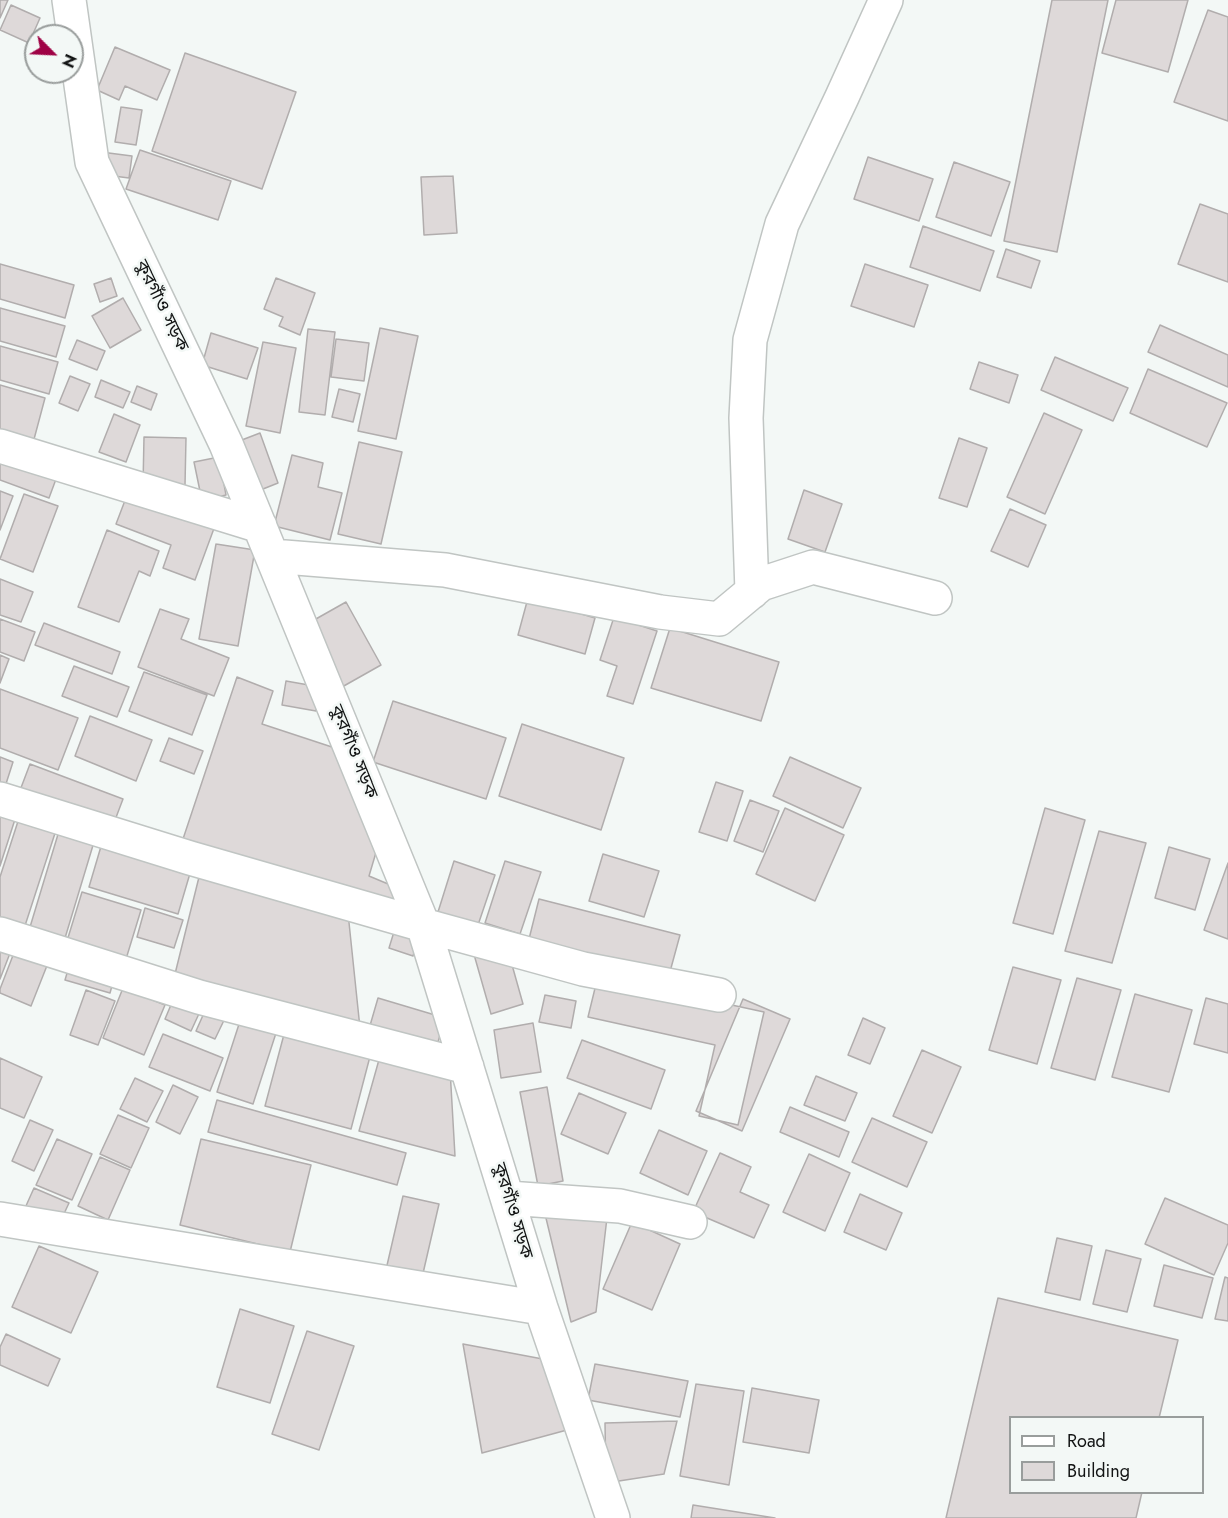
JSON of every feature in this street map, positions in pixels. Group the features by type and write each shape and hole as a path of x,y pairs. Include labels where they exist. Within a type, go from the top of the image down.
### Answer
{"street":[{"name":"কুরগাঁও সড়ক","path":"69,0 92,162 226,444 423,925 541,1308 613,1518"},
{"path":"752,592 746,418 750,340 782,224 886,0"},
{"path":"0,446 260,526"},
{"path":"272,556 446,570 660,612 719,620 761,584 813,567 935,598"},
{"path":"0,800 190,858 583,969 719,995"},
{"path":"0,934 199,996 467,1067"},
{"path":"508,1198 620,1206 690,1222"},
{"path":"0,1219 541,1308"}],"building":[{"path":"0,0 8,0 0,18"},
{"path":"1052,0 1108,0 1057,252 1004,241"},
{"path":"1116,0 1188,0 1168,72 1102,53"},
{"path":"11,5 40,18 37,24 24,24 24,41 0,30"},
{"path":"1208,10 1228,17 1228,121 1174,102"},
{"path":"115,47 170,70 157,100 125,86 119,100 97,90"},
{"path":"185,53 296,92 262,189 152,151"},
{"path":"121,107 142,110 136,145 115,142"},
{"path":"140,150 231,181 218,220 126,189"},
{"path":"101,152 132,156 129,178 98,174"},
{"path":"868,157 933,179 919,221 854,199"},
{"path":"954,162 1010,182 991,236 936,217"},
{"path":"453,176 457,233 424,235 421,177"},
{"path":"1200,204 1228,214 1228,282 1178,264"},
{"path":"923,226 994,251 980,291 910,267"},
{"path":"1006,249 1040,261 1031,288 997,277"},
{"path":"0,264 74,285 65,318 0,299"},
{"path":"865,264 928,285 914,327 851,306"},
{"path":"111,278 117,296 100,302 94,284"},
{"path":"276,278 315,293 300,335 279,326 283,317 264,309"},
{"path":"123,298 141,330 110,348 92,316"},
{"path":"0,308 65,326 56,357 0,341"},
{"path":"1160,325 1228,355 1228,387 1148,352"},
{"path":"380,328 418,336 396,439 358,431"},
{"path":"308,329 335,332 325,415 299,412"},
{"path":"211,333 258,348 247,379 202,365"},
{"path":"336,339 369,343 364,381 331,377"},
{"path":"77,340 105,351 97,370 69,359"},
{"path":"263,342 296,348 280,433 246,426"},
{"path":"0,346 58,362 49,394 0,380"},
{"path":"1055,357 1128,388 1113,421 1041,390"},
{"path":"979,362 1018,375 1009,403 970,389"},
{"path":"1148,369 1227,403 1207,447 1130,413"},
{"path":"70,376 90,384 78,411 59,403"},
{"path":"101,380 130,392 123,408 95,397"},
{"path":"0,385 45,398 33,443 0,434"},
{"path":"137,386 157,394 151,410 131,402"},
{"path":"339,389 360,394 353,422 332,417"},
{"path":"1044,413 1082,430 1045,514 1007,497"},
{"path":"114,414 140,425 126,462 99,452"},
{"path":"260,433 278,483 253,493 234,443"},
{"path":"144,437 186,438 185,485 143,485"},
{"path":"959,438 987,448 967,507 939,498"},
{"path":"359,442 402,452 381,544 338,534"},
{"path":"0,449 59,471 49,498 0,480"},
{"path":"292,455 323,463 318,487 342,493 330,540 274,526"},
{"path":"219,457 226,495 202,501 194,462"},
{"path":"129,490 216,523 195,580 163,568 171,545 116,524"},
{"path":"804,490 842,504 825,552 788,539"},
{"path":"0,491 13,496 0,530"},
{"path":"24,494 58,506 33,572 0,559"},
{"path":"1010,509 1046,525 1028,567 991,551"},
{"path":"107,530 159,551 150,576 139,571 119,622 78,607"},
{"path":"216,544 255,550 238,646 199,639"},
{"path":"0,579 33,592 21,622 0,615"},
{"path":"528,598 595,618 585,654 518,635"},
{"path":"346,602 381,665 342,687 307,624"},
{"path":"160,609 189,619 181,639 229,658 214,696 138,667"},
{"path":"614,617 657,631 633,704 607,696 617,666 600,660"},
{"path":"0,619 35,632 24,661 0,652"},
{"path":"44,623 120,652 112,674 35,645"},
{"path":"670,628 779,662 761,721 651,688"},
{"path":"0,655 9,659 0,683"},
{"path":"74,666 129,687 117,717 62,696"},
{"path":"144,672 207,695 192,735 129,711"},
{"path":"237,677 273,691 262,724 341,750 380,839 369,876 400,889 390,912 183,839"},
{"path":"286,681 320,687 316,711 282,705"},
{"path":"0,689 78,718 58,770 0,748"},
{"path":"393,701 506,738 486,799 373,762"},
{"path":"90,716 152,740 136,781 75,756"},
{"path":"522,724 624,758 601,830 499,796"},
{"path":"169,738 203,751 194,774 160,761"},
{"path":"0,757 13,762 4,790 0,789"},
{"path":"790,757 861,788 843,828 773,796"},
{"path":"30,764 123,799 112,828 19,793"},
{"path":"716,782 743,791 727,841 699,832"},
{"path":"750,800 779,811 763,852 734,841"},
{"path":"0,804 18,810 0,866"},
{"path":"785,808 844,835 815,901 756,874"},
{"path":"1045,808 1085,820 1053,934 1013,923"},
{"path":"21,812 58,824 21,938 0,931 0,877"},
{"path":"59,831 94,842 62,948 27,937"},
{"path":"1099,831 1146,843 1112,963 1065,951"},
{"path":"102,843 191,870 178,914 89,887"},
{"path":"1169,847 1210,859 1195,910 1155,898"},
{"path":"603,854 659,871 644,917 589,901"},
{"path":"454,861 495,875 478,925 438,912"},
{"path":"505,861 541,872 520,934 485,923"},
{"path":"1228,863 1228,939 1204,930"},
{"path":"201,869 348,913 360,1028 173,982"},
{"path":"82,892 141,910 126,959 67,941"},
{"path":"539,899 680,935 668,979 528,943"},
{"path":"145,908 183,920 174,948 137,937"},
{"path":"397,922 421,929 413,956 389,948"},
{"path":"0,943 12,948 0,979"},
{"path":"17,945 50,958 31,1006 0,993"},
{"path":"507,947 523,1004 491,1014 473,951"},
{"path":"70,963 115,975 110,993 65,980"},
{"path":"1013,967 1061,980 1037,1064 989,1050"},
{"path":"598,976 764,1012 738,1125 699,1116 715,1045 588,1017"},
{"path":"1077,978 1121,990 1095,1080 1051,1068"},
{"path":"123,988 165,1005 144,1055 103,1038"},
{"path":"86,990 115,1001 98,1045 70,1035"},
{"path":"176,993 203,1005 191,1031 165,1019"},
{"path":"1135,994 1192,1010 1169,1092 1112,1077"},
{"path":"545,995 576,1001 571,1028 539,1022"},
{"path":"378,998 445,1018 436,1049 369,1029"},
{"path":"1206,998 1228,1004 1228,1053 1194,1044"},
{"path":"743,999 790,1019 742,1131 696,1111"},
{"path":"208,1004 228,1012 215,1039 196,1031"},
{"path":"241,1018 277,1030 253,1104 217,1092"},
{"path":"863,1018 885,1028 870,1064 848,1055"},
{"path":"287,1023 373,1045 351,1129 265,1106"},
{"path":"533,1023 541,1072 501,1078 494,1030"},
{"path":"163,1034 223,1058 210,1091 149,1067"},
{"path":"582,1040 665,1070 651,1109 567,1078"},
{"path":"382,1049 450,1069 455,1156 359,1131"},
{"path":"922,1050 961,1067 932,1133 893,1116"},
{"path":"0,1058 42,1077 24,1118 0,1108"},
{"path":"816,1076 857,1093 845,1121 804,1105"},
{"path":"135,1078 163,1091 147,1122 120,1109"},
{"path":"173,1085 198,1097 180,1134 156,1122"},
{"path":"547,1087 563,1181 538,1186 520,1092"},
{"path":"579,1093 626,1113 608,1154 561,1134"},
{"path":"217,1100 406,1153 397,1185 208,1132"},
{"path":"790,1107 849,1132 839,1157 780,1132"},
{"path":"118,1115 149,1128 131,1168 100,1154"},
{"path":"872,1118 927,1142 907,1187 852,1162"},
{"path":"30,1120 53,1130 34,1171 12,1161"},
{"path":"659,1130 707,1151 688,1195 640,1173"},
{"path":"57,1139 92,1154 72,1200 36,1185"},
{"path":"201,1139 311,1165 290,1252 180,1225"},
{"path":"720,1153 751,1167 740,1192 769,1205 754,1238 693,1212"},
{"path":"809,1154 850,1173 825,1231 783,1212"},
{"path":"100,1157 130,1170 108,1220 78,1206"},
{"path":"34,1188 69,1203 55,1233 21,1217"},
{"path":"860,1194 902,1213 886,1250 844,1232"},
{"path":"403,1196 439,1204 418,1295 382,1287"},
{"path":"1165,1198 1228,1225 1228,1243 1214,1275 1145,1244"},
{"path":"608,1209 596,1312 571,1322 545,1214"},
{"path":"632,1222 680,1244 652,1310 603,1289"},
{"path":"1057,1238 1092,1246 1080,1300 1045,1292"},
{"path":"39,1246 98,1272 71,1333 12,1307"},
{"path":"1106,1250 1141,1259 1127,1312 1093,1304"},
{"path":"1164,1265 1213,1278 1202,1318 1154,1306"},
{"path":"1225,1277 1228,1278 1228,1321 1215,1319"},
{"path":"998,1298 1178,1340 1159,1416 1009,1416 1009,1494 1142,1494 1136,1518 946,1518"},
{"path":"240,1309 294,1326 270,1403 217,1387"},
{"path":"307,1331 354,1346 319,1450 272,1434"},
{"path":"6,1334 60,1359 48,1386 0,1365 0,1347"},
{"path":"463,1344 548,1360 567,1430 482,1453"},
{"path":"595,1364 688,1381 680,1417 588,1400"},
{"path":"696,1384 744,1391 729,1485 680,1476"},
{"path":"752,1388 819,1400 809,1453 743,1442"},
{"path":"677,1421 664,1474 606,1483 605,1423"},
{"path":"693,1505 775,1518 691,1518"}]}
